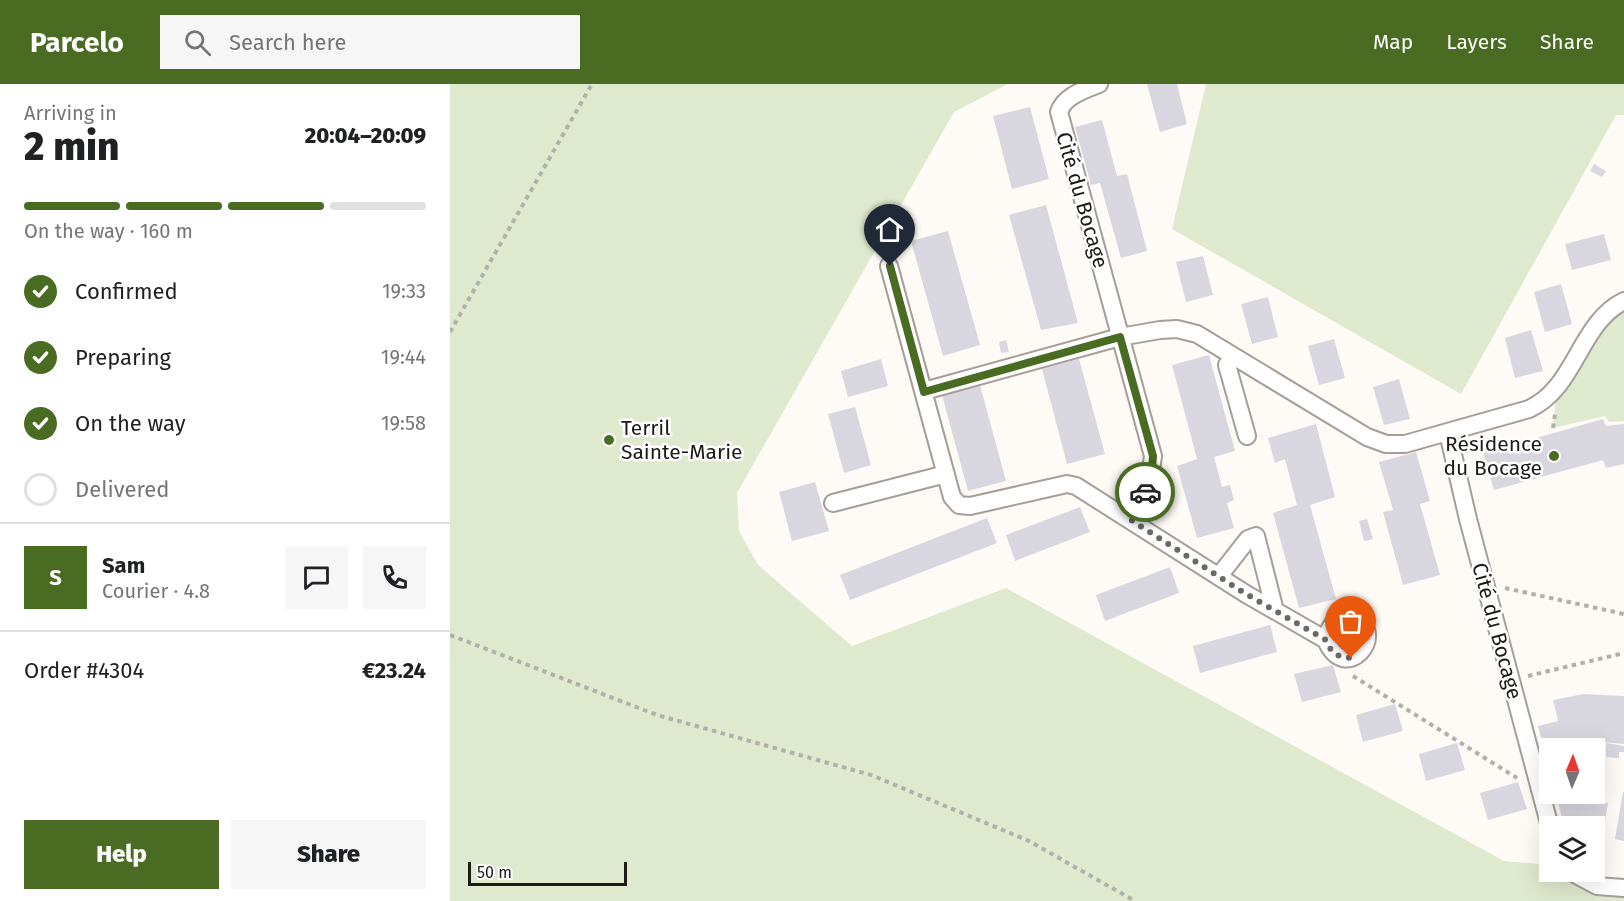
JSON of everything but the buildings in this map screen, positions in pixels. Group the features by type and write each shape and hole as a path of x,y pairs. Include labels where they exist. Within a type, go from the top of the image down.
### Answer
{"street":[{"name":"Cité du Bocage","path":"1099,84 1072,96 1061,105 1059,112 1153,456 1149,484 1131,520"},
{"path":"890,266 952,497 959,505 970,506 1067,484 1131,520 1275,611 1326,640"},
{"path":"924,392 1120,337 1177,329 1197,334 1367,437 1386,444 1405,444 1448,433 1545,401 1604,313 1624,301"},
{"path":"1233,356 1227,365 1247,436"},
{"name":"Cité du Bocage","path":"1448,433 1538,792 1546,816"},
{"path":"833,503 946,474"},
{"path":"1219,576 1248,539 1256,536 1275,611"},
{"path":"1347,617 1359,621 1366,630 1367,642 1362,652 1351,658 1340,657 1330,651 1326,640 1328,628 1336,620 1347,617"},
{"path":"1590,882 1597,886 1624,888"}],"path":[{"path":"450,332 592,84"},
{"path":"1486,583 1624,614"},
{"path":"450,635 657,715 871,775 1029,841 1135,901"},
{"path":"1510,680 1624,653"},
{"path":"1340,657 1342,670 1538,792"}],"green space":[{"name":"Terril Sainte-Marie","path":"450,84 1008,84 954,112 737,493 739,531 758,565 852,646 1006,588 1504,861 1539,864 1539,882 1604,882 1624,888 1624,901 450,901"},
{"path":"1206,84 1624,84 1624,115 1616,115 1461,394 1172,229"},
{"path":"1624,301 1624,421 1609,422 1605,416 1553,428 1557,387"}],"way so far":[{"path":"1145,492 1131,520 1246,594 1326,640 1330,651 1340,657 1351,658"}],"place":[{"name":"Terril Sainte-Marie","path":"609,440"},
{"name":"Résidence du Bocage","path":"1554,456"}],"route":[{"path":"890,266 924,392 1120,337 1153,456 1149,484 1145,492"}]}
